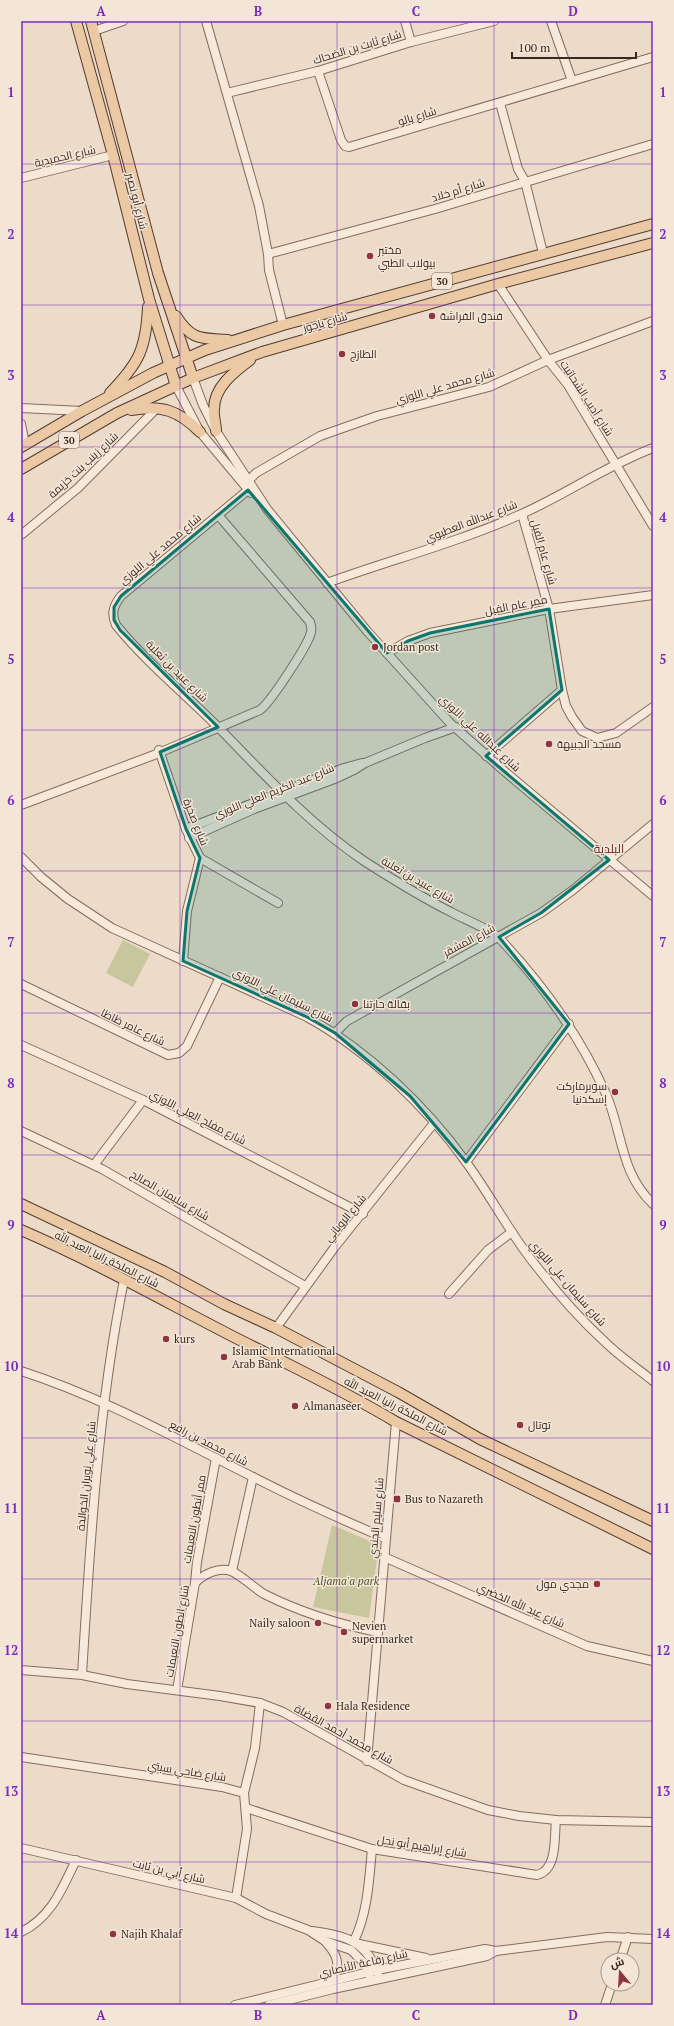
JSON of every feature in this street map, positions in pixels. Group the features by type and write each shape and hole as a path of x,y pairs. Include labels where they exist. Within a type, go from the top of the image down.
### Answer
{"main road":[{"name":"شارع أبو نصير","path":"76,21 113,155 149,299 176,386"},
{"name":"شارع أبو نصير","path":"93,26 167,304 193,378"},
{"name":"شارع ياجوز","path":"23,446 82,411 169,365 232,341 283,325 543,252 653,224"},
{"name":"شارع ياجوز","path":"21,469 117,413 193,378 262,352 498,284 653,243"},
{"path":"104,399 128,374 141,352 146,339 149,299"},
{"path":"167,304 184,329 192,335 203,338 232,341"},
{"path":"216,431 213,409 222,384 241,366 262,352"},
{"path":"117,413 142,408 157,408 187,418 200,432"},
{"name":"شارع الملكة رانيا العبد الله","path":"21,1204 164,1272 224,1304 276,1328 398,1392 480,1439 653,1521"},
{"name":"شارع الملكة رانيا العبد الله","path":"21,1230 124,1280 323,1384 360,1401 396,1422 653,1549"}],"street":[{"path":"93,26 123,21"},
{"path":"206,21 259,206 268,254 269,270 283,325"},
{"path":"405,21 411,42"},
{"name":"شارع ثابت بن الضحاك","path":"227,93 318,71 411,42 494,21"},
{"path":"551,21 572,81"},
{"name":"شارع يالو","path":"318,71 340,140 346,146 380,139 653,57"},
{"path":"500,103 518,169 525,181 543,252"},
{"name":"شارع أم خلاد","path":"268,254 427,211 653,144"},
{"name":"شارع الحميدية","path":"21,178 113,155"},
{"name":"شارع أديب الشحاتيت","path":"498,284 548,360 568,385 653,526"},
{"name":"شارع محمد علي اللوزي","path":"249,480 256,472 320,436 377,416 489,387 548,360 653,321"},
{"name":"شارع عبدالله علي اللوزي","path":"193,378 203,405 216,431 249,480 266,509"},
{"name":"شارع عبدالله علي اللوزي","path":"176,386 200,432 387,653 456,727 486,756 653,896"},
{"path":"21,408 82,411"},
{"name":"شارع زينب بنت خزيمة","path":"21,535 78,488 157,408"},
{"path":"21,424 23,446"},
{"name":"شارع عبدالله العطيوي","path":"327,583 412,555 522,514 616,463 653,448"},
{"name":"شارع محمد علي اللوزي","path":"113,614 114,607 121,596 248,490"},
{"name":"شارع عام الفيل","path":"522,514 549,609 562,690 572,717 582,731 589,736 597,738 616,733 653,707"},
{"path":"21,802 162,750 260,710 267,704 288,673 312,630 308,620 218,515"},
{"name":"ممر عام الفيل","path":"387,653 408,641 430,633 549,609 653,595"},
{"name":"شارع عبيد بن ثعلبة","path":"113,614 116,625 120,630 218,727 286,798 326,834 364,860 448,911 499,937 532,975 569,1024 590,1060 607,1097 617,1124 624,1154 635,1182 640,1192 653,1204"},
{"path":"486,756 562,690"},
{"name":"شارع عبد الكريم العلي اللوزي","path":"189,838 254,809 286,798 354,770 365,763 442,731 456,727"},
{"name":"شارع صخرة","path":"162,750 189,838 200,858 278,903"},
{"name":"شارع عبد الكريم العلي اللوزي","path":"186,829 352,765 365,763"},
{"path":"21,805 77,782"},
{"name":"شارع المشقر","path":"335,1033 347,1021 541,913 573,890 653,824"},
{"name":"شارع سليمان علي اللوزي","path":"21,857 41,877 90,914 128,936 307,1017 335,1033 410,1096 466,1162 537,1268 604,1341 653,1381"},
{"path":"183,961 187,911 200,858"},
{"name":"شارع عامر ظاظا","path":"21,984 168,1055 179,1053 187,1046 220,977"},
{"path":"466,1162 569,1024"},
{"name":"شارع مفلح العلي اللوزي","path":"21,1045 143,1100 363,1214"},
{"path":"94,1166 143,1100"},
{"name":"شارع الروياني","path":"276,1328 305,1286 434,1123"},
{"name":"شارع سليمان الصالح","path":"21,1131 94,1166 174,1210 305,1286"},
{"path":"449,1294 488,1250 512,1232"},
{"name":"شارع علي نويران الخوالدة","path":"82,1675 92,1523 100,1439 117,1315 124,1280"},
{"name":"شارع محمد بن رافع","path":"21,1371 56,1384 169,1434 319,1510 385,1538"},
{"name":"شارع سليم الجندي","path":"367,1761 396,1422"},
{"name":"ممر أنطون النعيمات","path":"195,1583 197,1562 216,1458"},
{"path":"253,1477 232,1571 253,1588 290,1606 331,1620 378,1632"},
{"name":"شارع عبد الله الخضري","path":"384,1557 587,1646 653,1660"},
{"name":"شارع انطون النعيمات","path":"177,1690 195,1583 211,1572 232,1571"},
{"name":"شارع محمد أحمد القضاة","path":"21,1670 82,1675 126,1684 177,1690 260,1703 288,1715 367,1761 404,1780 470,1804 518,1816 556,1820 653,1822"},
{"path":"236,1898 245,1845 246,1808 244,1793 255,1748 260,1703"},
{"name":"شارع ضاحي سبتي","path":"21,1757 222,1787 244,1793"},
{"name":"شارع إبراهيم أبو نحل","path":"246,1808 372,1849 537,1875 543,1874 550,1866 556,1820"},
{"name":"شارع أبي بن ثابت","path":"21,1848 236,1898 266,1914 308,1930 331,1934 357,1943 368,1954 375,1980"},
{"path":"372,1849 365,1908 357,1943 430,1959"},
{"path":"21,1932 41,1919 52,1908 76,1860"},
{"name":"شارع أبي بن ثابت","path":"308,1930 325,1941 352,1950 373,1971"},
{"path":"623,1952 628,1937"},
{"name":"شارع رفاعة الأنصاري","path":"235,2005 373,1971 485,1949 496,1951 563,1941 628,1937 653,1939"},
{"path":"325,1941 335,1953 338,1961 337,1973 333,1980"},
{"name":"شارع رفاعة الأنصاري","path":"269,2005 487,1956 496,1951"},
{"path":"605,2005 609,1992"}],"highlighted area":[{"path":"248,490 387,653 408,641 430,633 549,609 562,690 486,756 609,860 541,913 499,937 569,1024 466,1162 410,1096 335,1033 307,1017 183,961 187,911 200,858 186,829 160,752 218,727 120,630 114,620 114,607 121,596"}],"green space":[{"path":"123,940 150,954 133,987 106,973"},
{"name":"Aljama'a park","path":"332,1525 379,1545 369,1618 313,1607"}],"place":[{"name":"مختبر بيولاب الطبي","path":"370,256"},
{"name":"فندق الفراشة","path":"432,316"},
{"name":"الطازج","path":"342,354"},
{"name":"Jordan post","path":"375,647"},
{"name":"مسجد الجبيهة","path":"549,744"},
{"name":"بقالة حارتنا","path":"355,1004"},
{"name":"سوبرماركت إسكدنيا","path":"615,1092"},
{"name":"kurs","path":"166,1339"},
{"name":"Islamic International Arab Bank","path":"224,1357"},
{"name":"Almanaseer","path":"295,1406"},
{"name":"توتال","path":"520,1425"},
{"name":"Bus to Nazareth","path":"397,1499"},
{"name":"مجدي مول","path":"597,1584"},
{"name":"Naily saloon","path":"318,1623"},
{"name":"Nevien supermarket","path":"344,1632"},
{"name":"Hala Residence","path":"328,1706"},
{"name":"Najih Khalaf","path":"113,1934"}],"district":[{"name":"البلدية","path":"609,849"}]}
